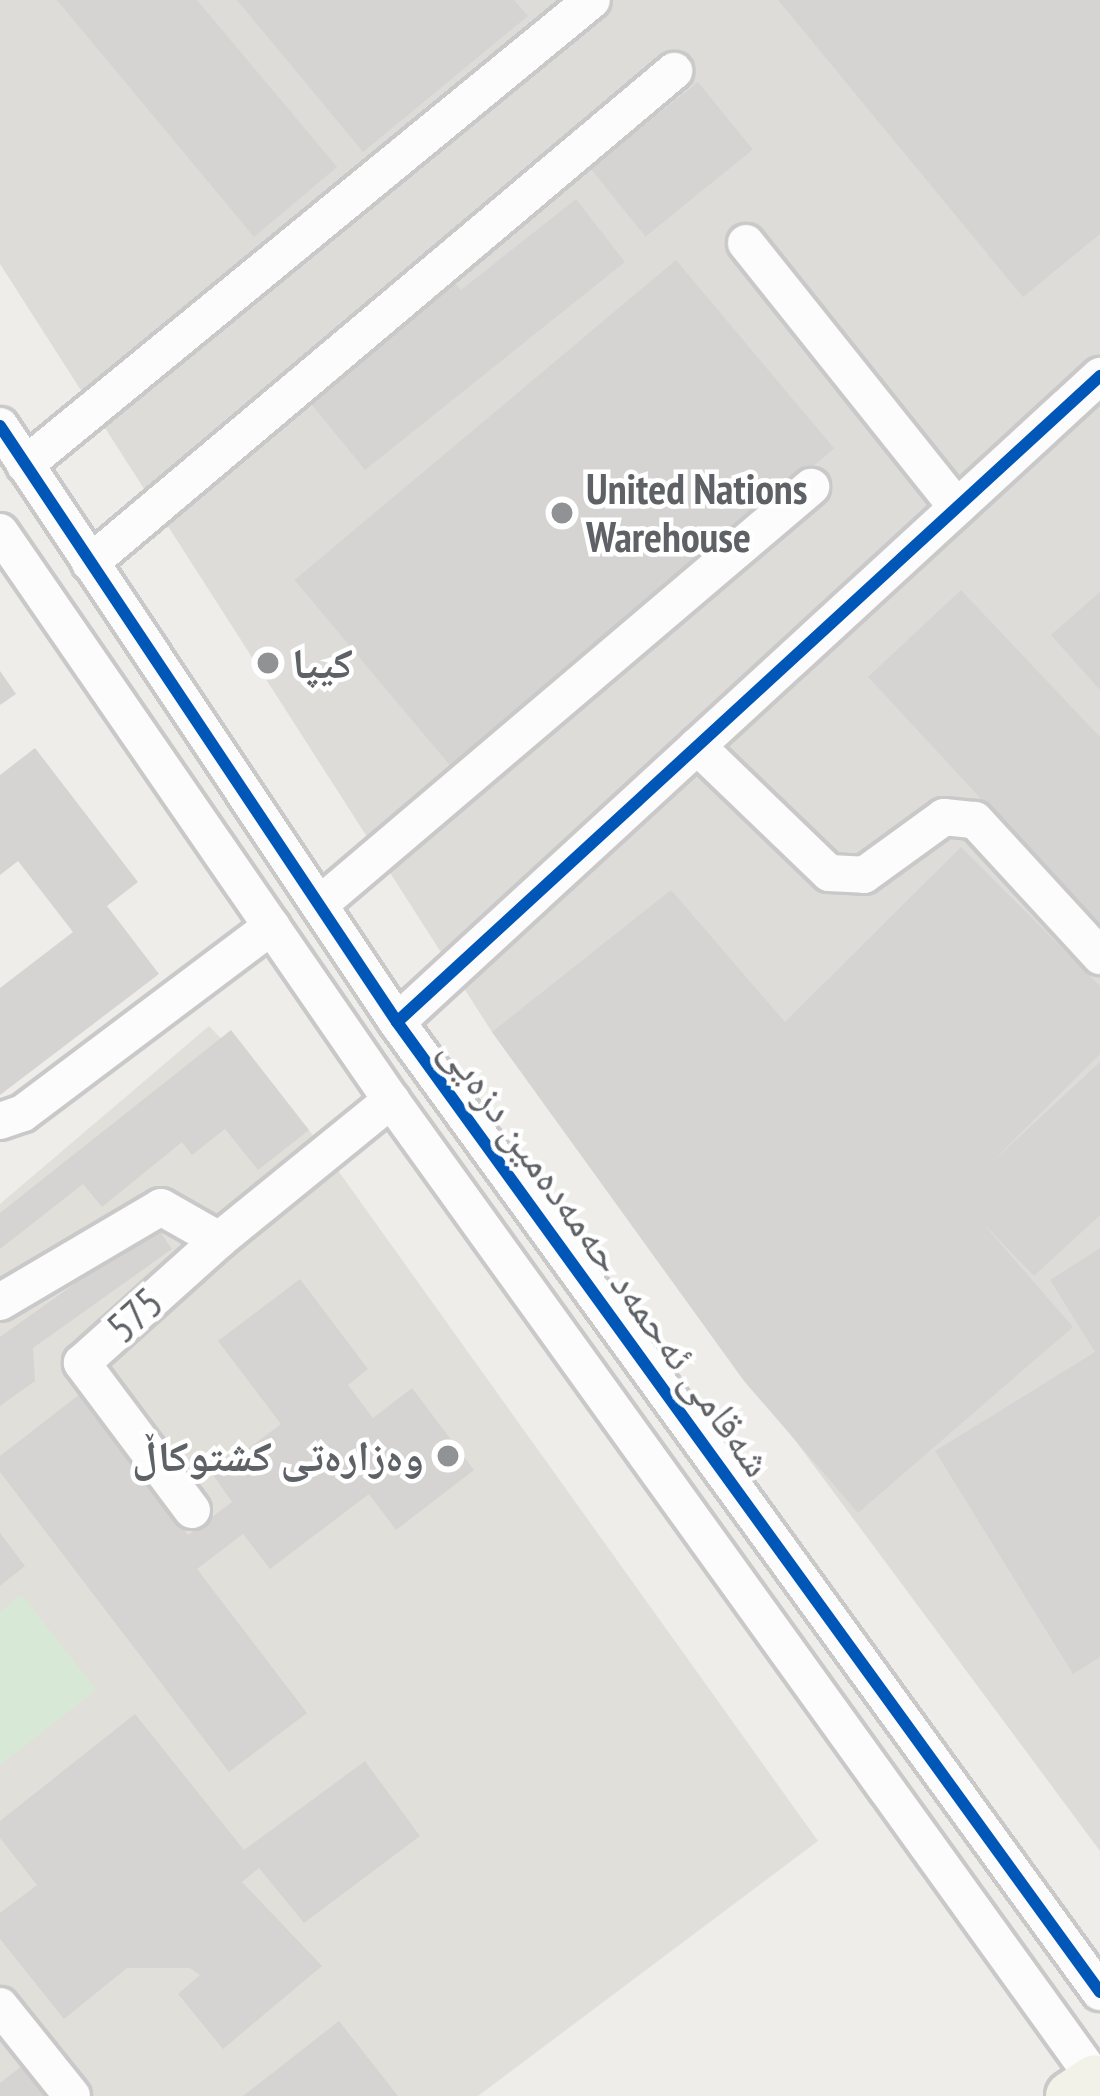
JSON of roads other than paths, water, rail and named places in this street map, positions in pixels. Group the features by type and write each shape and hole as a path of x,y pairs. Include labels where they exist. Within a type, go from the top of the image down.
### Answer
{"street":[{"path":"25,465 592,0"},
{"path":"90,563 674,71"},
{"path":"746,243 957,507"},
{"path":"397,1022 1100,376"},
{"name":"شەقامی ئەحمەد حەمەدەمین دزەیی","path":"0,426 397,1022 1100,1992"},
{"path":"319,905 811,487"},
{"name":"شەقامی ئەحمەد حەمەدەمین دزەیی","path":"0,532 392,1100 1088,2087"},
{"path":"697,746 829,872 864,875 944,818 975,820 1100,956"},
{"path":"0,1121 23,1113 272,926"},
{"path":"0,1302 161,1207 219,1240 392,1100"},
{"name":"575","path":"192,1510 82,1363 219,1240"},
{"path":"0,2006 72,2096"}],"place":[{"name":"United Nations Warehouse","path":"562,513"},
{"name":"كيپا","path":"268,663"},
{"name":"وەزارەتی کشتوکاڵ","path":"448,1456"}]}
